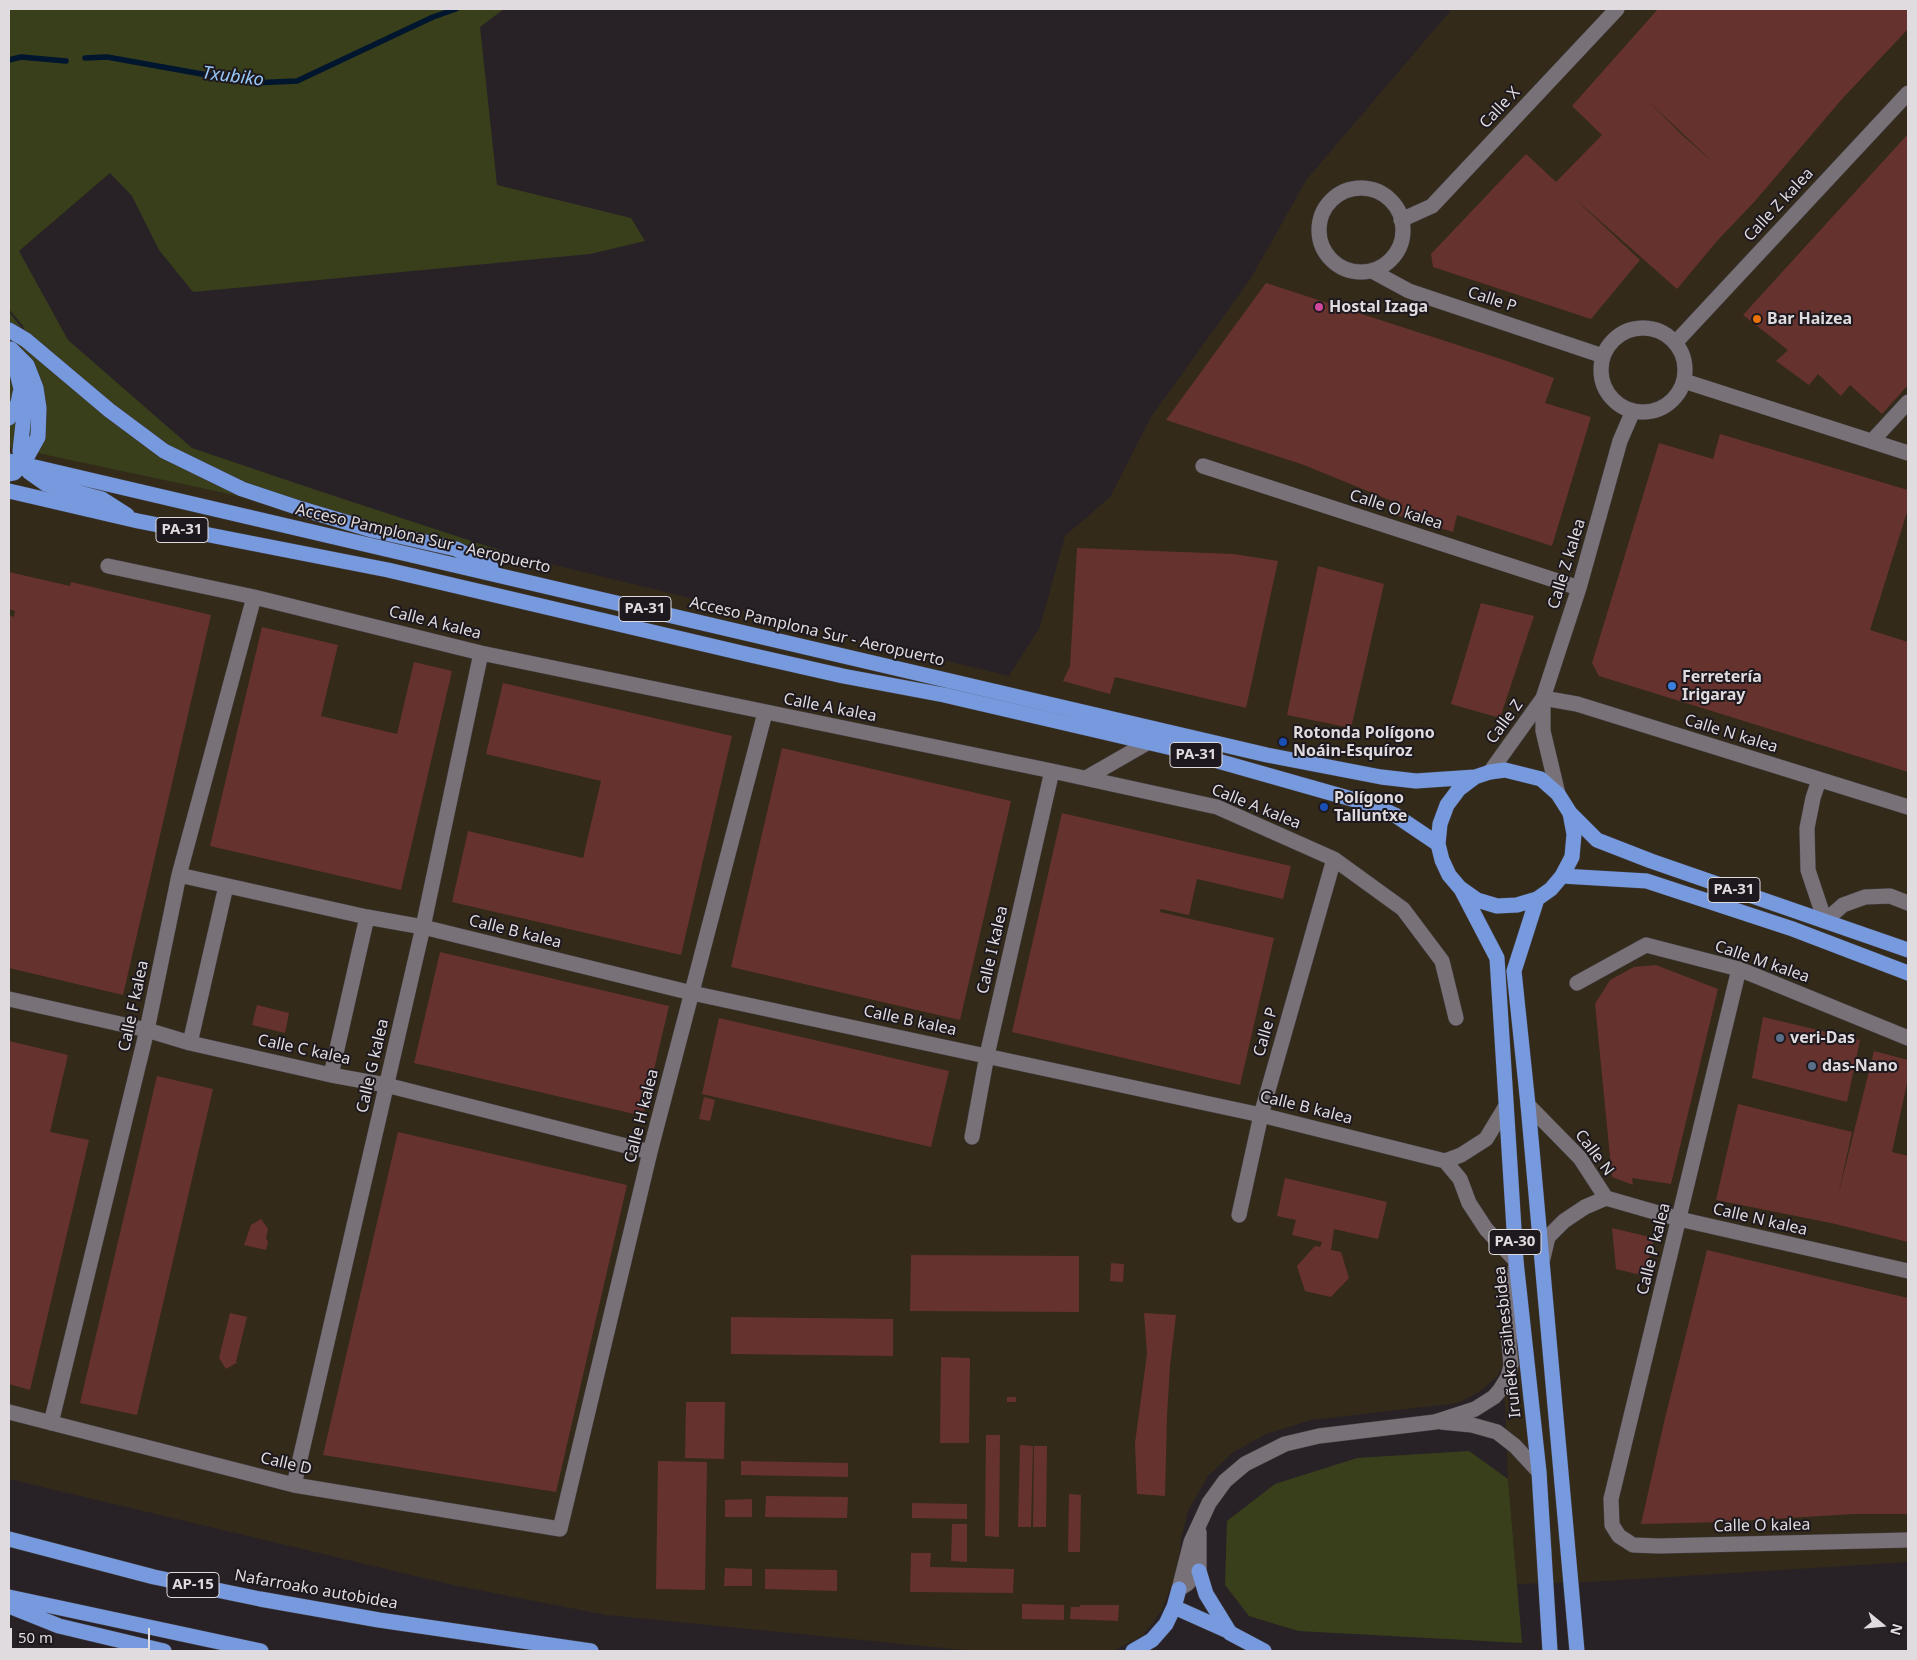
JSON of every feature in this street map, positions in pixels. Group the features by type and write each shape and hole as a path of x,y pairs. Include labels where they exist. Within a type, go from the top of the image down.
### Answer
{"highway":[{"path":"9,330 26,340 109,410 164,451 242,488 302,510 372,530 456,549 512,578"},
{"path":"9,474 14,473 20,450 25,405 10,347"},
{"path":"10,347 27,366 36,388 40,408 38,437 16,462"},
{"path":"9,418 18,403 21,387"},
{"path":"16,462 46,484 102,499 138,521"},
{"name":"Acceso Pamplona Sur - Aeropuerto","path":"16,462 1267,755 1381,778 1416,781 1475,777"},
{"name":"Acceso Pamplona Sur - Aeropuerto","path":"9,491 138,521 388,570 833,674 944,695 1147,743"},
{"name":"PA-31","path":"1147,743 1373,805 1395,815 1438,844"},
{"name":"PA-31","path":"1570,813 1574,834 1572,856 1562,876 1551,889 1537,899 1517,905 1497,906 1477,900 1460,888 1449,875 1442,860 1438,844 1440,824 1447,805 1459,789 1475,777 1505,770 1541,779 1558,794 1570,813 1597,840 1650,861 1908,950"},
{"path":"1562,876 1647,881 1790,928 1908,973"},
{"name":"Iruñeko saihesbidea","path":"1460,888 1496,958 1516,1261 1540,1472 1550,1651"},
{"name":"PA-30","path":"1537,899 1514,971 1528,1105 1577,1651"},
{"name":"Nafarroako autobidea","path":"9,1539 154,1577 260,1599 379,1620 591,1651"},
{"path":"1199,1571 1206,1594 1230,1633"},
{"path":"1134,1651 1152,1640 1166,1624 1174,1607 1179,1589"},
{"path":"9,1597 261,1651"},
{"path":"9,1606 59,1626 164,1651"},
{"path":"1174,1607 1264,1651"}],"street":[{"name":"Calle X","path":"1402,220 1432,206 1616,9"},
{"name":"Calle Z kalea","path":"1676,342 1908,93"},
{"path":"1359,188 1373,190 1386,197 1396,207 1402,220 1403,230 1397,251 1390,260 1372,271 1358,272 1344,269 1328,256 1319,237 1324,209 1333,198 1346,191 1359,188"},
{"name":"Calle P","path":"1372,271 1409,291 1603,356"},
{"path":"1644,327 1662,331 1676,342 1685,358 1686,376 1680,392 1668,405 1651,412 1633,411 1620,406 1610,396 1603,384 1601,370 1603,356 1612,340 1627,330 1644,327"},
{"path":"1684,381 1908,453"},
{"path":"1872,441 1908,402"},
{"name":"Calle Z kalea","path":"1543,698 1578,588 1620,441 1633,411"},
{"name":"Calle O kalea","path":"1202,466 1578,588"},
{"name":"Calle A kalea","path":"108,566 254,597 481,653 1086,778 1217,807 1334,859 1403,909 1442,961 1456,1018"},
{"name":"Calle F kalea","path":"51,1423 147,1030 179,875 254,597"},
{"name":"Calle G kalea","path":"294,1485 423,927 481,653"},
{"name":"Calle Z","path":"1490,772 1543,698"},
{"name":"Calle Z","path":"1543,698 1542,731 1558,794"},
{"name":"Calle N kalea","path":"1543,698 1577,704 1908,807"},
{"name":"Calle H kalea","path":"560,1529 650,1152 765,713"},
{"path":"1086,778 1147,743"},
{"name":"Calle I kalea","path":"972,1137 987,1055 1052,771"},
{"path":"1819,780 1807,828 1808,870 1825,921 1843,905 1865,897 1890,896 1908,903"},
{"name":"Calle P","path":"1239,1215 1261,1115 1334,859"},
{"name":"Calle B kalea","path":"179,875 367,917 423,927 692,993 1261,1115 1445,1161"},
{"path":"190,1043 226,886"},
{"path":"331,1075 367,917"},
{"name":"Calle M kalea","path":"1577,983 1646,945 1740,970 1908,1038"},
{"name":"Calle P kalea","path":"1619,1536 1612,1525 1611,1499 1740,970"},
{"name":"Calle C kalea","path":"9,999 147,1030 190,1043 331,1075 386,1085 650,1152"},
{"name":"Calle N","path":"1528,1105 1580,1158 1606,1198 1586,1207 1564,1221 1548,1237 1542,1262"},
{"path":"1179,1589 1191,1542 1209,1503 1225,1481 1245,1464 1285,1444 1319,1436 1435,1422 1475,1409 1494,1397 1508,1377 1511,1366 1509,1343 1516,1261 1486,1229 1469,1203 1460,1179 1445,1161 1461,1155 1486,1139 1506,1106"},
{"name":"Calle N kalea","path":"1606,1198 1679,1219 1908,1272"},
{"name":"Calle D","path":"9,1412 294,1485 560,1529"},
{"path":"1435,1422 1472,1425 1497,1432 1515,1446 1540,1472"},
{"path":"1179,1589 1187,1584 1199,1571 1199,1526"},
{"name":"Calle O kalea","path":"1619,1536 1633,1545 1659,1546 1908,1540"}],"shaded area":[{"path":"1452,9 1908,9 1908,1562 1589,1582 1517,1584 1508,1479 1503,1364 1497,1377 1479,1392 1458,1403 1312,1420 1266,1434 1232,1453 1208,1476 1188,1511 1181,1540 1178,1567 1162,1610 1143,1635 1113,1651 974,1651 606,1615 453,1585 9,1479 9,447 514,555 1009,676 1040,627 1065,536 1110,497 1151,417 1251,278 1307,179"}],"green space":[{"path":"9,9 504,9 480,27 497,185 631,218 645,241 590,254 193,292 159,250 132,196 110,173 19,251 68,340 192,448 514,555 9,447 9,312 25,332 23,326 9,309"},
{"path":"1469,1451 1508,1479 1522,1643 1298,1631 1249,1616 1225,1585 1227,1521 1275,1484 1357,1458"}],"building":[{"path":"1658,9 1908,9 1908,29 1842,99 1677,289 1573,197 1640,260 1591,319 1433,267 1431,254 1526,154 1556,182 1602,135 1572,106","holes":["1648,101 1716,165 1681,134"]},
{"path":"1908,134 1908,385 1882,414 1850,385 1841,396 1818,374 1809,385 1776,361 1788,350 1743,315"},
{"path":"1266,283 1554,378 1545,403 1591,417 1552,546 1457,515 1453,532 1396,515 1399,504 1304,465 1166,420"},
{"path":"1720,434 1908,490 1908,509 1870,630 1908,642 1908,772 1599,676 1592,663 1659,443 1713,459"},
{"path":"1077,548 1234,554 1278,561 1246,708 1115,677 1110,694 1063,681 1070,666"},
{"path":"1318,566 1384,584 1351,728 1287,715"},
{"path":"9,572 70,586 71,582 211,615 123,995 9,968 9,615 14,617 15,611 9,609"},
{"path":"1481,603 1534,616 1500,718 1451,704"},
{"path":"262,627 338,645 321,716 397,734 414,662 452,671 401,890 210,846"},
{"path":"503,683 732,736 681,955 452,902 468,831 583,858 601,781 486,754"},
{"path":"782,748 1011,801 960,1020 731,967"},
{"path":"1062,813 1291,866 1283,899 1197,879 1189,915 1161,909 1160,912 1274,938 1240,1085 1012,1032"},
{"path":"440,952 669,1006 643,1116 414,1063"},
{"path":"1656,965 1718,989 1671,1184 1632,1178 1633,1185 1612,1177 1595,1004 1610,980 1634,967"},
{"path":"257,1005 289,1013 285,1033 252,1025"},
{"path":"1763,1017 1860,1040 1847,1102 1752,1078"},
{"path":"719,1018 949,1071 931,1147 702,1094"},
{"path":"9,1041 68,1055 50,1132 89,1140 30,1390 9,1384"},
{"path":"1874,1051 1908,1060 1908,1079 1892,1152 1908,1156 1908,1242 1831,1223 1716,1200 1738,1104 1852,1132 1838,1196"},
{"path":"157,1076 213,1089 137,1415 80,1403"},
{"path":"704,1097 715,1100 710,1121 699,1119"},
{"path":"398,1132 627,1185 556,1492 323,1455"},
{"path":"1285,1178 1387,1202 1378,1239 1334,1229 1331,1250 1341,1252 1349,1278 1331,1297 1305,1291 1297,1266 1315,1246 1320,1247 1322,1242 1292,1235 1296,1220 1277,1216"},
{"path":"261,1219 268,1229 266,1250 244,1245 251,1225"},
{"path":"1612,1228 1654,1238 1645,1276 1616,1269"},
{"path":"1707,1250 1908,1298 1908,1514 1854,1514 1724,1522 1641,1524"},
{"path":"911,1255 1079,1256 1079,1312 910,1311"},
{"path":"1111,1263 1124,1264 1123,1282 1110,1281"},
{"path":"230,1313 247,1317 236,1362 238,1362 226,1369 219,1358"},
{"path":"1144,1313 1176,1315 1170,1366 1165,1496 1137,1494 1135,1443 1147,1354"},
{"path":"731,1317 893,1319 893,1356 731,1354"},
{"path":"941,1357 970,1358 969,1443 940,1443"},
{"path":"1007,1397 1016,1397 1016,1402 1007,1402"},
{"path":"686,1402 725,1402 724,1459 685,1458"},
{"path":"986,1435 1000,1435 999,1537 985,1536"},
{"path":"1020,1445 1033,1446 1031,1527 1018,1527"},
{"path":"1034,1446 1047,1446 1046,1527 1033,1527"},
{"path":"658,1461 707,1462 705,1590 656,1589"},
{"path":"741,1461 848,1463 848,1477 741,1475"},
{"path":"1069,1494 1081,1495 1080,1552 1068,1552"},
{"path":"766,1496 848,1497 847,1518 765,1517"},
{"path":"752,1499 752,1517 725,1517 725,1500"},
{"path":"912,1503 967,1504 967,1519 912,1518"},
{"path":"952,1524 967,1524 967,1562 951,1561"},
{"path":"911,1553 931,1553 930,1567 1014,1569 1013,1593 910,1592"},
{"path":"725,1568 752,1569 752,1586 724,1586"},
{"path":"765,1569 837,1570 837,1591 765,1589"},
{"path":"1022,1604 1064,1605 1064,1620 1022,1619"},
{"path":"1080,1605 1119,1605 1118,1621 1070,1619 1071,1607 1080,1607"}],"waterway":[{"name":"Txubiko","path":"85,58 107,57 252,83 297,81 433,17 456,9"},
{"name":"Txubiko","path":"9,60 21,57 66,61"}],"place":[{"name":"Hostal Izaga","path":"1319,307"},
{"name":"Bar Haizea","path":"1757,319"},
{"name":"Ferretería Irigaray","path":"1672,686"},
{"name":"Rotonda Polígono Noáin-Esquíroz","path":"1283,742"},
{"name":"Polígono Talluntxe","path":"1324,807"},
{"name":"veri-Das","path":"1780,1038"},
{"name":"das-Nano","path":"1812,1066"}]}
